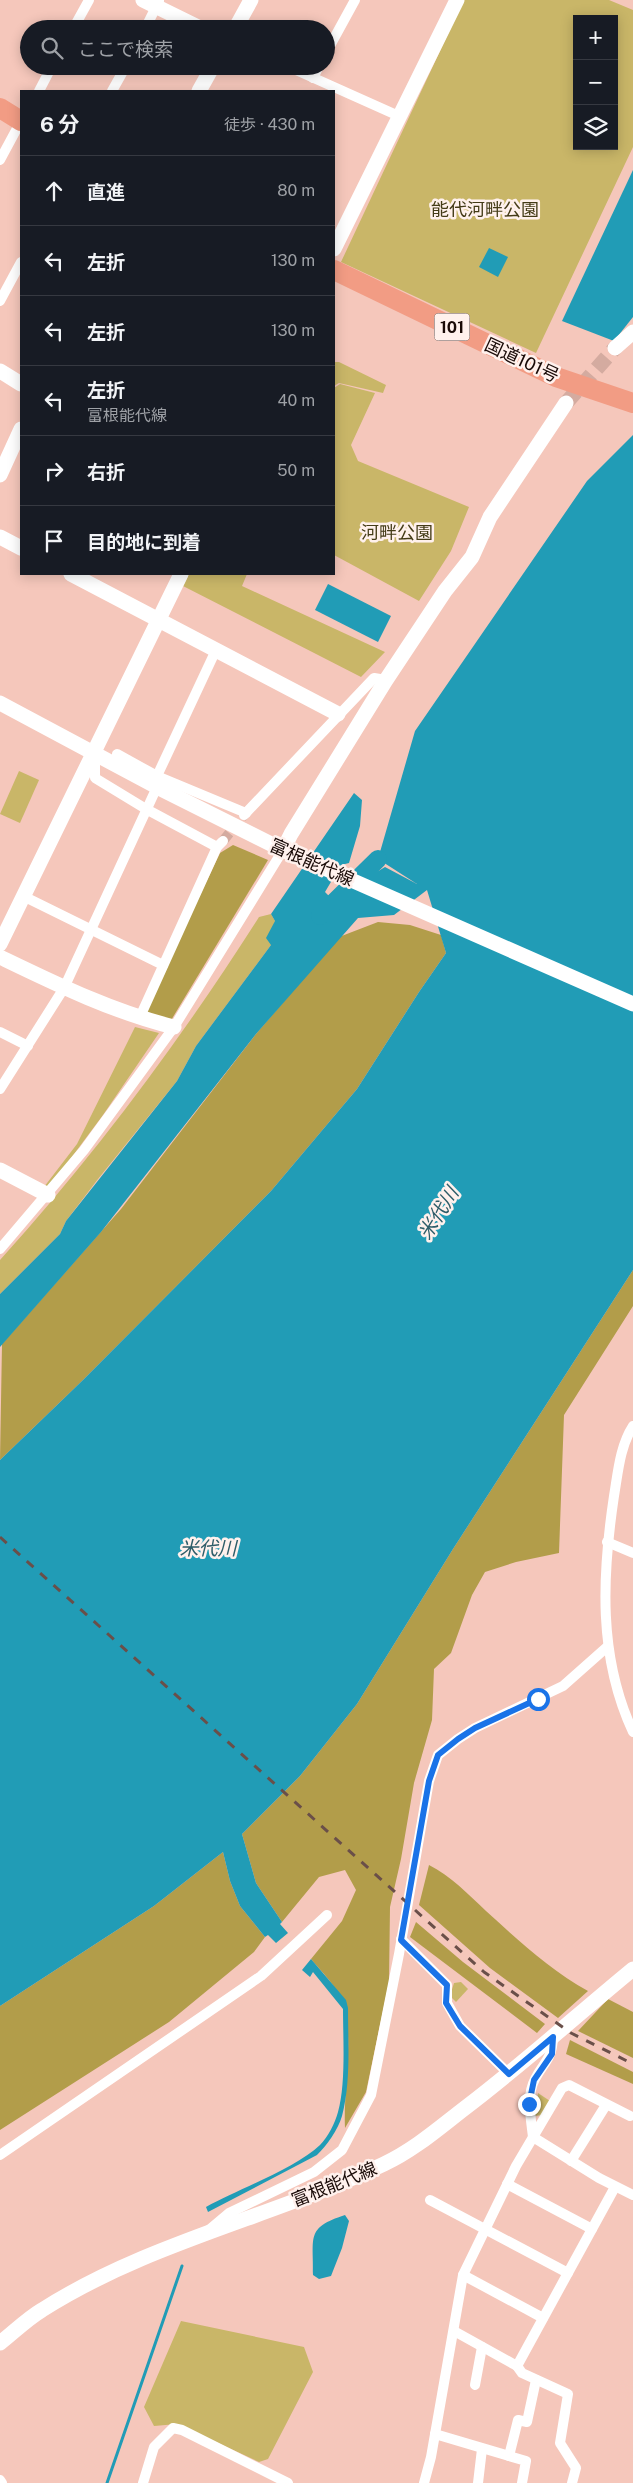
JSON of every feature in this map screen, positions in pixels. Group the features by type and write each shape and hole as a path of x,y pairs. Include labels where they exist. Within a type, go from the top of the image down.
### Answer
{"highway":[{"path":"0,108 20,120"},
{"name":"国道101号","path":"335,270 556,377 633,403"}],"street":[{"path":"78,20 89,0"},
{"path":"240,20 251,0"},
{"path":"335,37 355,0"},
{"path":"335,247 401,117 457,0"},
{"path":"148,20 153,2 186,20"},
{"path":"40,90 47,75"},
{"path":"113,90 121,75"},
{"path":"200,90 208,75"},
{"path":"306,75 401,117"},
{"path":"0,160 20,123"},
{"path":"0,301 20,264"},
{"path":"615,348 633,332"},
{"path":"0,371 20,383"},
{"path":"0,1249 48,1195 84,1150 174,1027 290,852 291,834 386,680 445,591 472,557 490,516 566,403"},
{"path":"0,475 20,431"},
{"path":"0,537 20,547"},
{"path":"73,575 338,714"},
{"path":"0,944 181,575"},
{"path":"0,1089 64,988 216,650"},
{"path":"117,754 157,781 245,814 374,678 386,680"},
{"name":"富根能代線","path":"1,706 157,781 248,833 633,1004"},
{"path":"94,752 95,778 146,809 220,844 139,1019"},
{"path":"23,896 163,965"},
{"path":"0,957 64,988 139,1019 174,1027"},
{"path":"0,1032 28,1046"},
{"path":"0,1170 48,1195"},
{"path":"632,1427 624,1443 619,1466 607,1542 605,1598 607,1647 620,1704 633,1732"},
{"path":"607,1542 633,1553"},
{"path":"204,2233 230,2213 314,2172 342,2150 371,2095 429,1781 438,1755 475,1728 563,1686 607,1647"},
{"path":"0,2155 277,1963 327,1915"},
{"path":"401,1940 447,1985 446,2003 460,2026 509,2074"},
{"name":"富根能代線","path":"0,2342 41,2310 92,2282 204,2233 342,2182 386,2163 420,2143 509,2074 633,1968"},
{"path":"532,2137 529,2104 532,2088 534,2080 552,2054 553,2037"},
{"path":"424,2483 463,2275 532,2137 562,2088 569,2085 630,2116"},
{"path":"571,2161 606,2104"},
{"path":"532,2137 614,2187 633,2195"},
{"path":"507,2184 592,2229"},
{"path":"517,2366 614,2187"},
{"path":"430,2200 568,2273"},
{"path":"463,2275 543,2318"},
{"path":"454,2331 517,2366 522,2373 568,2394 560,2442 576,2468 572,2483"},
{"path":"476,2385 482,2347"},
{"path":"509,2456 518,2420 527,2422 536,2380"},
{"path":"143,2483 154,2446 173,2428 182,2430 288,2483"},
{"path":"434,2434 526,2461 522,2483"},
{"path":"478,2483 482,2449"}],"green space":[{"name":"能代河畔公園","path":"464,0 609,0 633,10 633,147 536,353 341,262"},
{"path":"335,362 339,362 386,385 383,393 339,383 335,385"},
{"name":"河畔公園","path":"340,384 375,393 351,445 358,461 469,507 451,551 419,601 335,556 335,387"},
{"path":"188,575 247,575 242,586 385,652 361,677 183,586"},
{"path":"19,771 39,780 20,823 0,814"},
{"path":"271,914 275,921 271,945 196,1046 177,1081 98,1179 66,1221 60,1234 0,1294 0,1260 70,1179 137,1094 200,1007 259,917"},
{"path":"135,1027 159,1033 103,1115 48,1189 44,1187 77,1144"},
{"path":"461,1982 468,1989 456,2002 450,1996 454,1983"},
{"path":"538,2093 550,2101 542,2115 535,2116"},
{"path":"181,2321 304,2347 313,2372 268,2459 259,2462 177,2424 154,2426 144,2407"}],"shaded area":[{"path":"233,845 268,860 170,1022 143,1015 220,853"},
{"path":"378,922 410,925 441,935 446,953 357,1089 271,1191 84,1379 0,1460 2,1344 121,1209 256,1034 339,937"},
{"path":"633,1270 633,1306 564,1415 559,1553 516,1562 485,1572 472,1595 451,1653 434,1669 432,1720 414,1783 401,1859 390,1907 389,1982 366,2092 345,2128 348,2045 346,2014 336,1989 311,1959 342,1921 356,1890 345,1870 319,1877 282,1922 256,1883 242,1834 300,1776 357,1704 453,1549"},
{"path":"223,1852 230,1881 240,1906 265,1937 254,1952 169,2022 0,2130 0,2006 154,1906"},
{"path":"429,1865 445,1874 547,1964 588,1991 558,2018 490,1968 419,1905"},
{"path":"416,1922 463,1962 545,2024 537,2033 410,1937"},
{"path":"608,1999 633,2012 633,2058 578,2031"},
{"path":"570,2040 633,2072 633,2084 566,2054"}],"water":[{"path":"633,170 633,317 614,341 562,321"},
{"path":"489,248 508,257 498,277 479,267"},
{"name":"米代川","path":"633,435 633,1270 453,1549 357,1704 300,1776 242,1834 256,1883 282,1922 280,1924 288,1933 276,1943 268,1935 265,1937 240,1906 230,1881 223,1852 154,1906 0,2006 0,1460 84,1379 271,1191 357,1089 446,953 427,890 394,915 358,918 256,1034 101,1232 0,1347 0,1294 60,1234 66,1221 177,1081 196,1046 271,945 266,938 275,921 271,914 354,793 362,800 360,826 349,863 341,865 325,892 331,898 343,900 370,876 385,867 417,884 378,859 415,731 587,481"},
{"path":"328,584 391,616 378,642 315,610"},
{"path":"311,1959 346,2000 348,2008 347,2090 338,2127 325,2147 317,2155 208,2212 206,2207 309,2154 323,2142 335,2121 341,2101 344,2061 343,2009 313,1972 310,1977 302,1970"},
{"path":"345,2215 349,2221 342,2248 331,2276 319,2279 313,2275 314,2236 323,2225"}],"waterway":[{"path":"320,916 378,859"},
{"path":"107,2483 182,2266"}],"tunnel":[{"path":"566,403 615,348"},
{"path":"223,841 244,815"}],"railway":[{"path":"0,1537 484,1972 571,2033 633,2064"}],"route":[{"path":"529,2104 534,2080 552,2054 553,2037 509,2074 460,2026 446,2003 447,1985 401,1940 429,1781 438,1755 475,1728 538,1699"}]}
